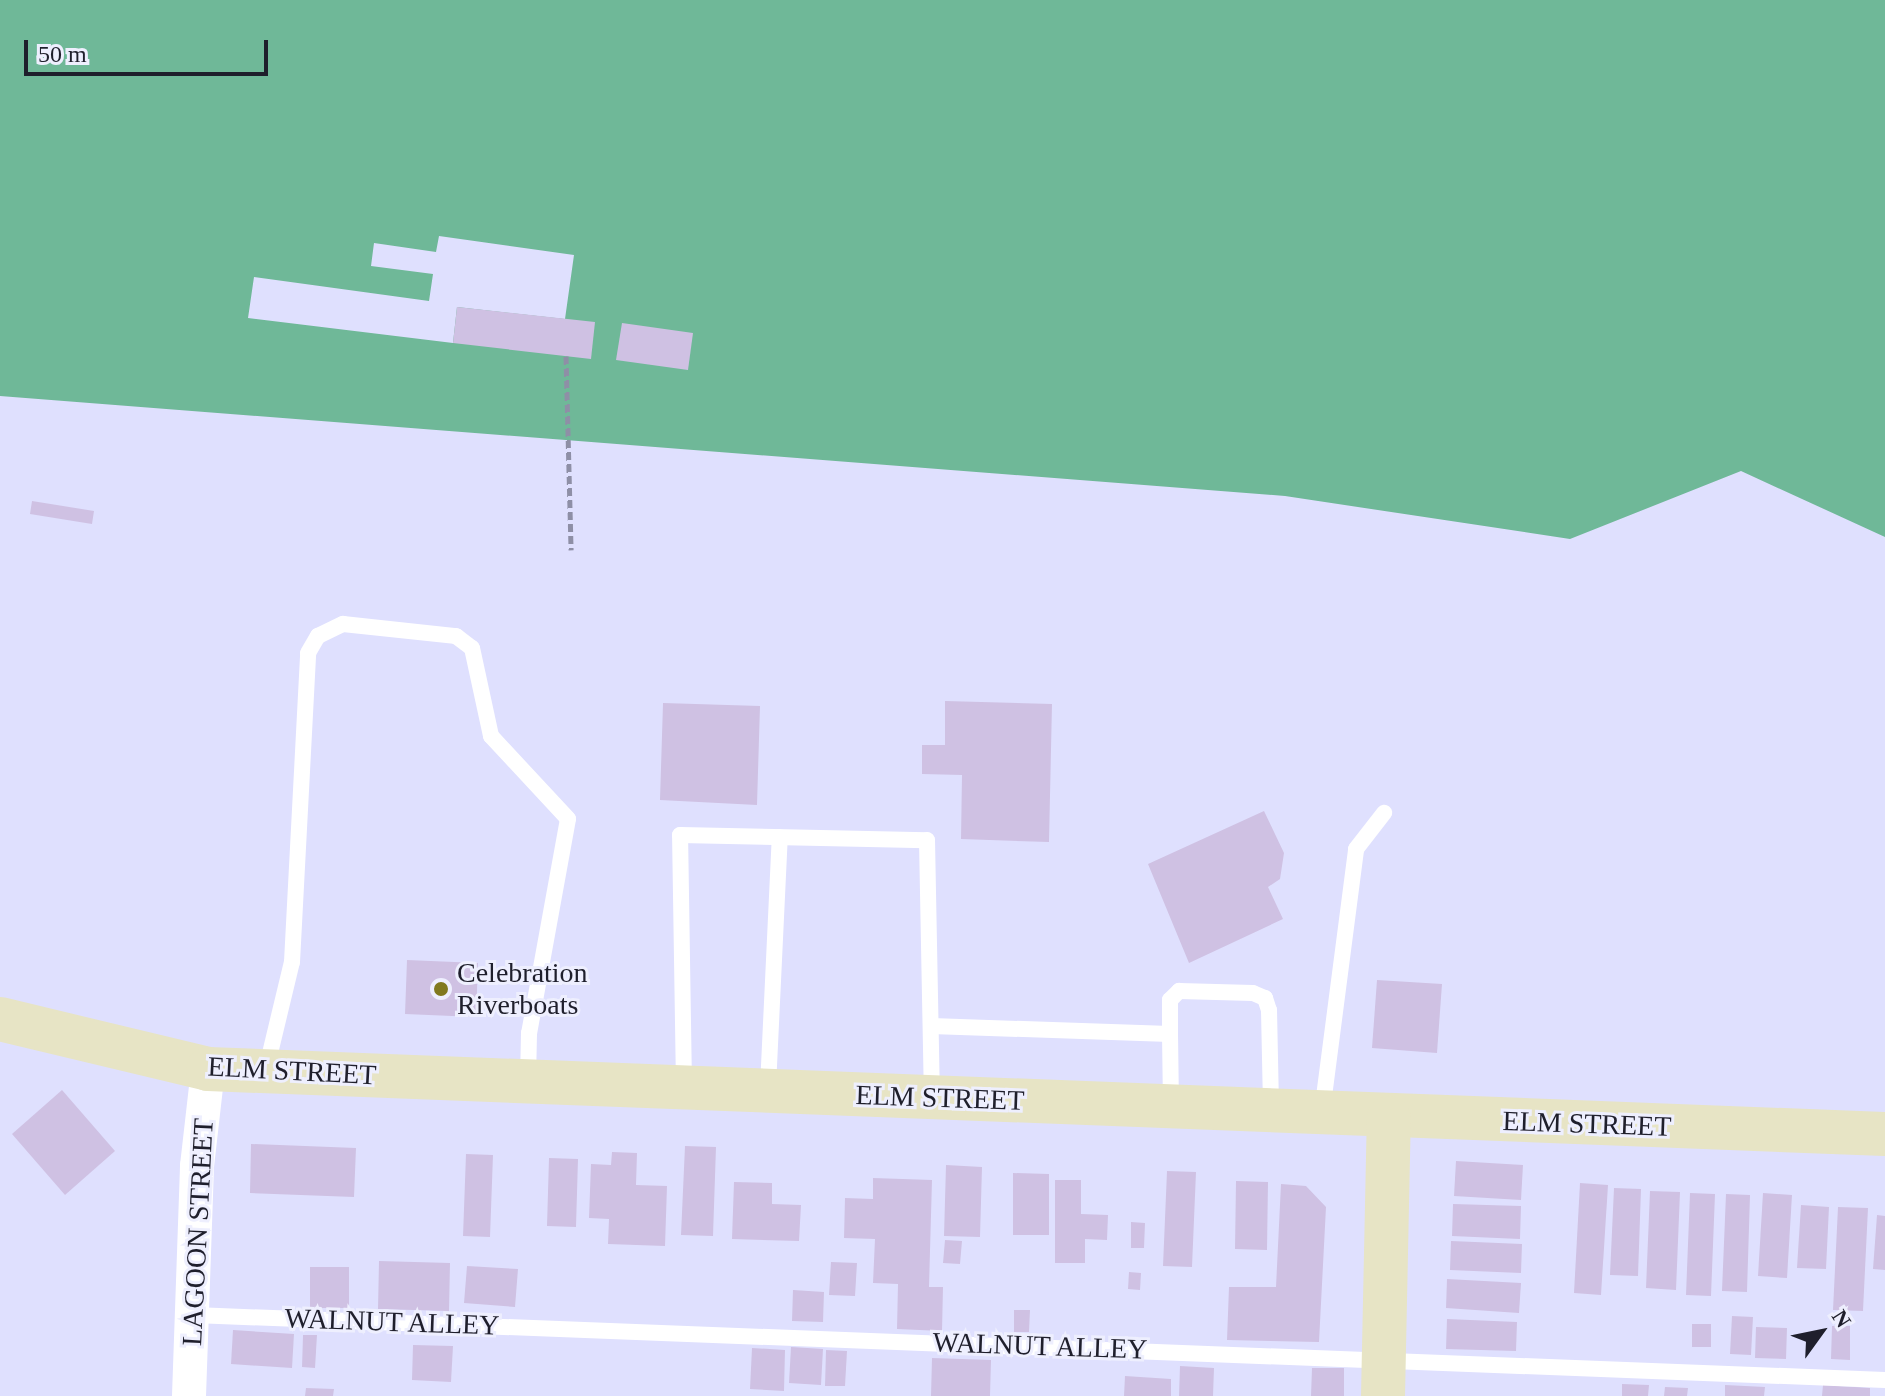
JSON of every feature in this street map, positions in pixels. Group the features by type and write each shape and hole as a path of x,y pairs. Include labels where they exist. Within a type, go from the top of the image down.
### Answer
{"main road":[{"name":"ELM STREET","path":"0,1019 208,1069 1389,1118 1885,1134"},
{"path":"1384,1378 1389,1118"}],"street":[{"name":"LAGOON STREET","path":"189,1396 197,1166 208,1069"}],"lane":[{"path":"266,1071 292,962 308,653 318,636 343,624 456,636 472,648 491,736 568,819 529,1033 528,1082"},
{"path":"1322,1115 1356,849 1384,813"},
{"path":"684,1087 680,835 927,840 932,1097"},
{"path":"768,1091 780,837"},
{"path":"1171,1107 1170,1000 1179,991 1265,998 1271,1112"},
{"path":"931,1026 1170,1034"},
{"name":"WALNUT ALLEY","path":"194,1315 1384,1378 1885,1380"}],"path":[{"path":"566,356 571,550"}],"shaded area":[{"path":"0,0 1885,0 1885,537 1741,471 1570,539 1285,496 0,396"}],"pier":[{"path":"439,236 574,255 565,319 457,307 453,343 248,318 254,277 429,301 433,274 371,266 374,243 436,252"}],"building":[{"path":"457,307 595,322 591,359 453,343"},
{"path":"622,323 693,333 688,370 616,360"},
{"path":"32,501 94,511 92,524 30,514"},
{"path":"945,701 1052,704 1049,842 961,839 962,775 922,774 922,745 945,745"},
{"path":"663,703 760,706 757,805 660,800"},
{"path":"1264,811 1284,853 1280,879 1268,887 1283,919 1189,963 1148,864"},
{"name":"Celebration Riverboats","path":"407,960 478,963 476,1017 405,1014"},
{"path":"1377,980 1442,984 1437,1053 1372,1048"},
{"path":"62,1090 115,1151 65,1195 12,1134"},
{"path":"251,1144 356,1148 354,1197 250,1193"},
{"path":"685,1146 716,1147 713,1236 681,1235"},
{"path":"612,1152 637,1153 636,1185 667,1186 665,1246 608,1244 609,1219 589,1218 591,1164 611,1165"},
{"path":"466,1154 493,1155 490,1237 463,1236"},
{"path":"549,1158 578,1159 576,1227 547,1226"},
{"path":"1456,1161 1523,1165 1521,1200 1454,1196"},
{"path":"946,1165 982,1167 980,1237 944,1236"},
{"path":"1167,1171 1196,1172 1192,1267 1163,1266"},
{"path":"1013,1173 1049,1174 1049,1235 1013,1235"},
{"path":"873,1178 932,1180 929,1287 943,1287 942,1331 897,1329 898,1284 873,1283 875,1239 844,1238 845,1198 873,1199"},
{"path":"1055,1180 1081,1180 1081,1214 1108,1215 1107,1240 1085,1239 1085,1263 1055,1263"},
{"path":"1236,1181 1268,1182 1267,1250 1235,1249"},
{"path":"734,1182 772,1183 772,1204 801,1205 799,1241 732,1239"},
{"path":"1580,1183 1608,1185 1601,1295 1574,1293"},
{"path":"1281,1184 1306,1186 1326,1207 1319,1342 1227,1340 1229,1287 1276,1287"},
{"path":"1614,1188 1641,1189 1638,1276 1610,1275"},
{"path":"1650,1191 1680,1192 1676,1290 1646,1288"},
{"path":"1690,1193 1715,1194 1711,1296 1686,1295"},
{"path":"1763,1193 1792,1195 1787,1278 1758,1276"},
{"path":"1726,1194 1750,1195 1747,1292 1722,1291"},
{"path":"1453,1204 1521,1206 1520,1239 1452,1236"},
{"path":"1801,1205 1829,1207 1826,1269 1797,1268"},
{"path":"1838,1207 1868,1208 1863,1311 1833,1310"},
{"path":"1877,1215 1885,1216 1885,1270 1873,1269"},
{"path":"1131,1222 1145,1223 1144,1248 1131,1248"},
{"path":"945,1240 962,1241 960,1264 943,1263"},
{"path":"1451,1241 1522,1244 1521,1273 1450,1270"},
{"path":"379,1261 450,1263 449,1311 378,1309"},
{"path":"831,1262 857,1263 855,1296 829,1295"},
{"path":"467,1266 518,1269 515,1307 464,1303"},
{"path":"310,1267 349,1267 349,1308 310,1308"},
{"path":"1129,1272 1141,1273 1140,1290 1128,1289"},
{"path":"1447,1279 1521,1283 1519,1313 1446,1308"},
{"path":"793,1290 824,1292 823,1322 792,1321"},
{"path":"1014,1310 1030,1310 1029,1332 1014,1332"},
{"path":"1732,1316 1753,1317 1751,1355 1730,1354"},
{"path":"1447,1319 1517,1322 1516,1351 1446,1349"},
{"path":"1692,1324 1711,1324 1711,1347 1692,1347"},
{"path":"1832,1326 1850,1326 1850,1360 1831,1359"},
{"path":"1756,1327 1787,1328 1786,1359 1755,1358"},
{"path":"233,1330 294,1334 292,1368 231,1364"},
{"path":"303,1335 317,1335 315,1368 302,1367"},
{"path":"413,1345 453,1346 451,1382 412,1380"},
{"path":"791,1347 823,1349 821,1385 789,1383"},
{"path":"752,1348 785,1350 784,1391 750,1389"},
{"path":"826,1350 847,1351 845,1386 825,1386"},
{"path":"932,1358 991,1360 990,1396 931,1396"},
{"path":"1180,1366 1214,1368 1213,1396 1179,1396"},
{"path":"1312,1368 1344,1368 1344,1396 1311,1396"},
{"path":"1125,1376 1171,1379 1171,1396 1124,1396"},
{"path":"1622,1384 1649,1385 1648,1396 1622,1396"},
{"path":"1725,1385 1765,1387 1764,1396 1725,1396"},
{"path":"1823,1385 1870,1388 1870,1396 1822,1396"},
{"path":"1665,1387 1688,1388 1687,1396 1664,1396"},
{"path":"306,1388 334,1389 333,1396 305,1396"}],"place":[{"name":"Celebration Riverboats","path":"441,989"}]}
